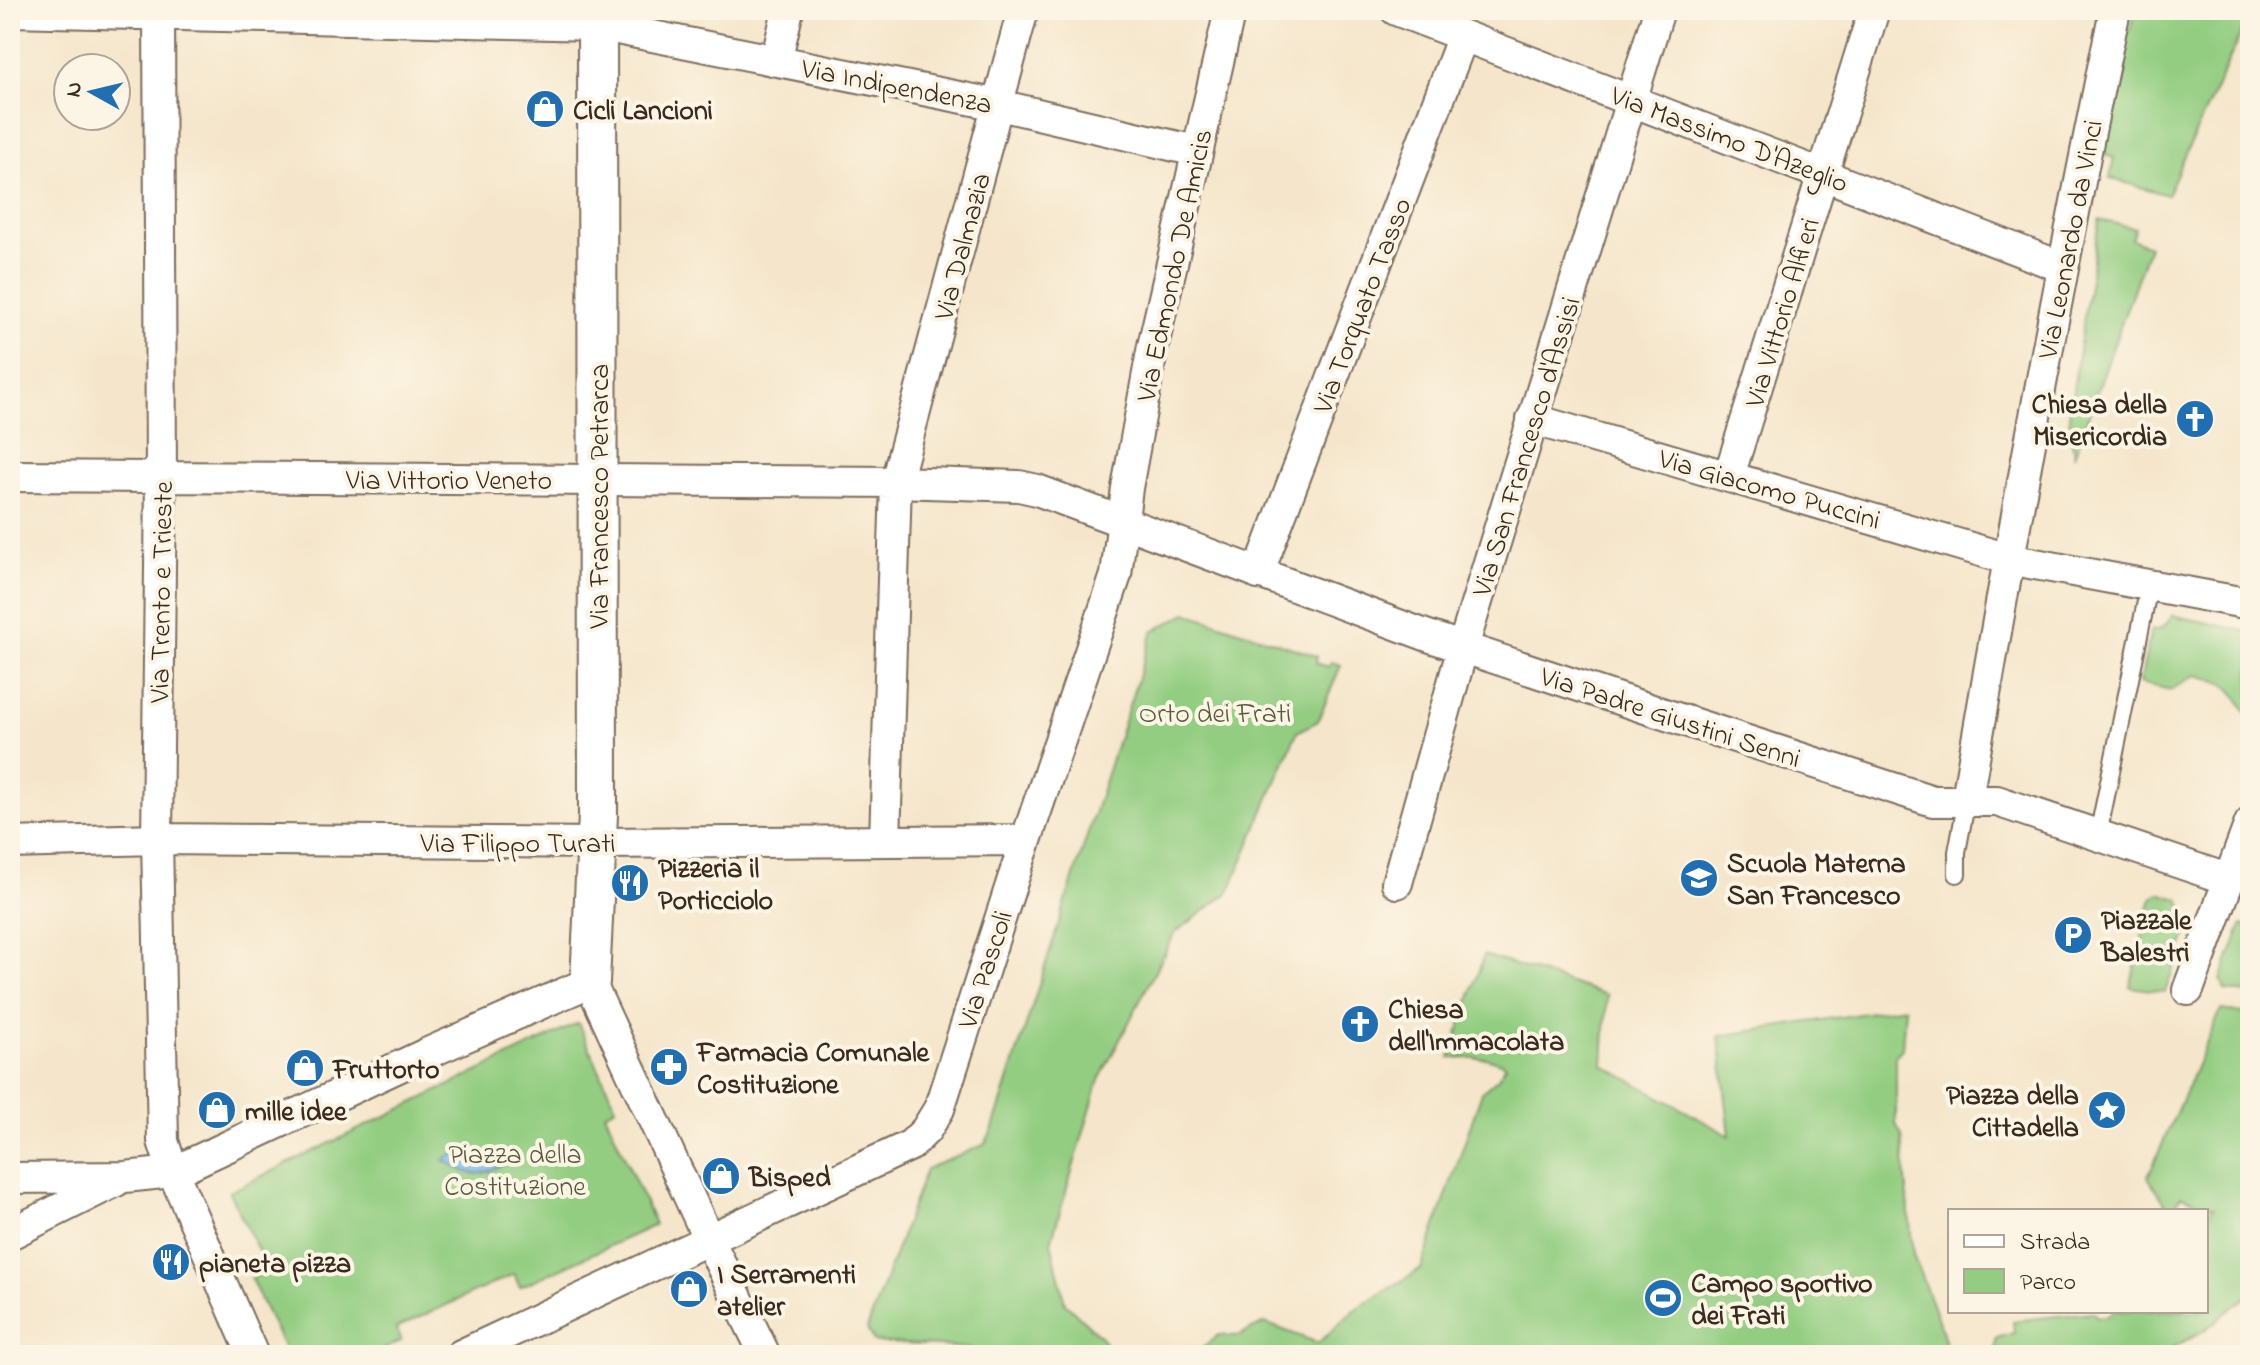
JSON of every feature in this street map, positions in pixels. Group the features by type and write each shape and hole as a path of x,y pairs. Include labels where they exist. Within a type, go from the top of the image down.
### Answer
{"street":[{"path":"776,61 788,10"},
{"name":"Via Dalmazia","path":"885,841 896,482 1023,10"},
{"name":"Via Edmondo De Amicis","path":"1122,522 1153,346 1230,10"},
{"name":"Via Massimo D'Azeglio","path":"1396,10 2062,267"},
{"name":"Via San Francesco d'Assisi","path":"1397,883 1463,647 1659,10"},
{"name":"Via Vittorio Alfieri","path":"1729,476 1874,10"},
{"name":"Via Leonardo da Vinci","path":"1967,799 2062,267 2115,10"},
{"name":"Via Indipendenza","path":"10,11 597,18 776,61 999,105 1196,151"},
{"name":"Via Trento e Trieste","path":"159,12 161,477 157,839 163,1141 173,1172"},
{"name":"Via Francesco Petrarca","path":"590,982 597,843 597,18"},
{"name":"Via Torquato Tasso","path":"1258,574 1463,36"},
{"name":"Via Giacomo Puccini","path":"1532,419 2008,559 2250,604"},
{"name":"Via Vittorio Veneto","path":"10,476 597,479 1019,486 1122,522"},
{"name":"Via Padre Giustini Senni","path":"1122,522 1463,647 1933,801 1997,801 2227,879"},
{"name":"Via Pascoli","path":"709,1240 911,1145 926,1130 939,1109 1116,575 1122,522"},
{"path":"1116,575 1134,559 1166,539"},
{"path":"2188,990 2250,823"},
{"name":"Via Filippo Turati","path":"10,843 157,839 597,843 1026,840"},
{"path":"10,1178 125,1177 173,1172 428,1053 590,982 765,1355"},
{"path":"173,1172 253,1355"},
{"path":"10,1234 125,1177"},
{"path":"461,1355 709,1240"}],"lane":[{"path":"2098,835 2149,587"},
{"path":"1957,874 1957,852 1967,799"}],"green space":[{"path":"2137,10 2236,10 2249,16 2167,195 2110,178 2114,158 2097,153 2122,48"},
{"path":"2099,220 2135,228 2131,239 2149,246 2074,456 2069,416"},
{"name":"Orto dei Frati","path":"1187,613 1317,656 1316,663 1329,667 1331,662 1341,665 1318,721 1297,732 1229,892 1175,933 1099,1080 1051,1242 1065,1303 1101,1337 1111,1352 1109,1355 971,1355 970,1348 874,1342 867,1329 926,1169 984,1145 992,1131 1153,631"},
{"path":"2172,615 2250,632 2250,715 2232,690 2214,680 2195,675 2171,690 2140,683 2151,630 2161,628"},
{"path":"2159,893 2179,899 2192,920 2165,992 2130,987 2150,905"},
{"path":"2242,925 2250,927 2250,993 2225,991 2221,980"},
{"path":"1484,955 1607,995 1603,1065 1730,1136 1719,1036 1905,1007 1902,1049 1896,1055 1896,1124 1902,1136 1913,1255 1943,1333 1946,1355 1198,1355 1218,1335 1238,1336 1265,1323 1318,1343 1357,1308 1421,1269 1482,1092 1498,1078 1506,1065 1487,1058 1450,1058"},
{"path":"2221,1010 2250,1014 2250,1294 2203,1331 2159,1355 1995,1355 1996,1338 2014,1333 2013,1321 2084,1313 2094,1313 2097,1317 2111,1313 2208,1313 2208,1214 2214,1208 2181,1196 2169,1209 2148,1177"},
{"name":"Piazza della Costituzione","path":"578,1023 616,1107 605,1113 655,1225 520,1287 514,1274 396,1328 401,1341 371,1355 287,1355 251,1279 268,1270 229,1192"}],"water":[{"path":"456,1152 493,1153 510,1162 477,1174 444,1160"}],"place":[{"name":"Cicli Lancioni","path":"545,109"},
{"name":"Chiesa della Misericordia","path":"2195,419"},
{"name":"Scuola Materna San Francesco","path":"1699,878"},
{"name":"Pizzeria il Porticciolo","path":"630,883"},
{"name":"Piazzale Balestri","path":"2073,935"},
{"name":"Chiesa dell'Immacolata","path":"1360,1024"},
{"name":"Farmacia Comunale Costituzione","path":"669,1067"},
{"name":"Fruttorto","path":"305,1068"},
{"name":"mille idee","path":"217,1110"},
{"name":"Piazza della Cittadella","path":"2107,1110"},
{"name":"Bisped","path":"721,1176"},
{"name":"pianeta pizza","path":"171,1262"},
{"name":"I Serramenti atelier","path":"689,1289"},
{"name":"Campo sportivo dei Frati","path":"1663,1298"}]}
